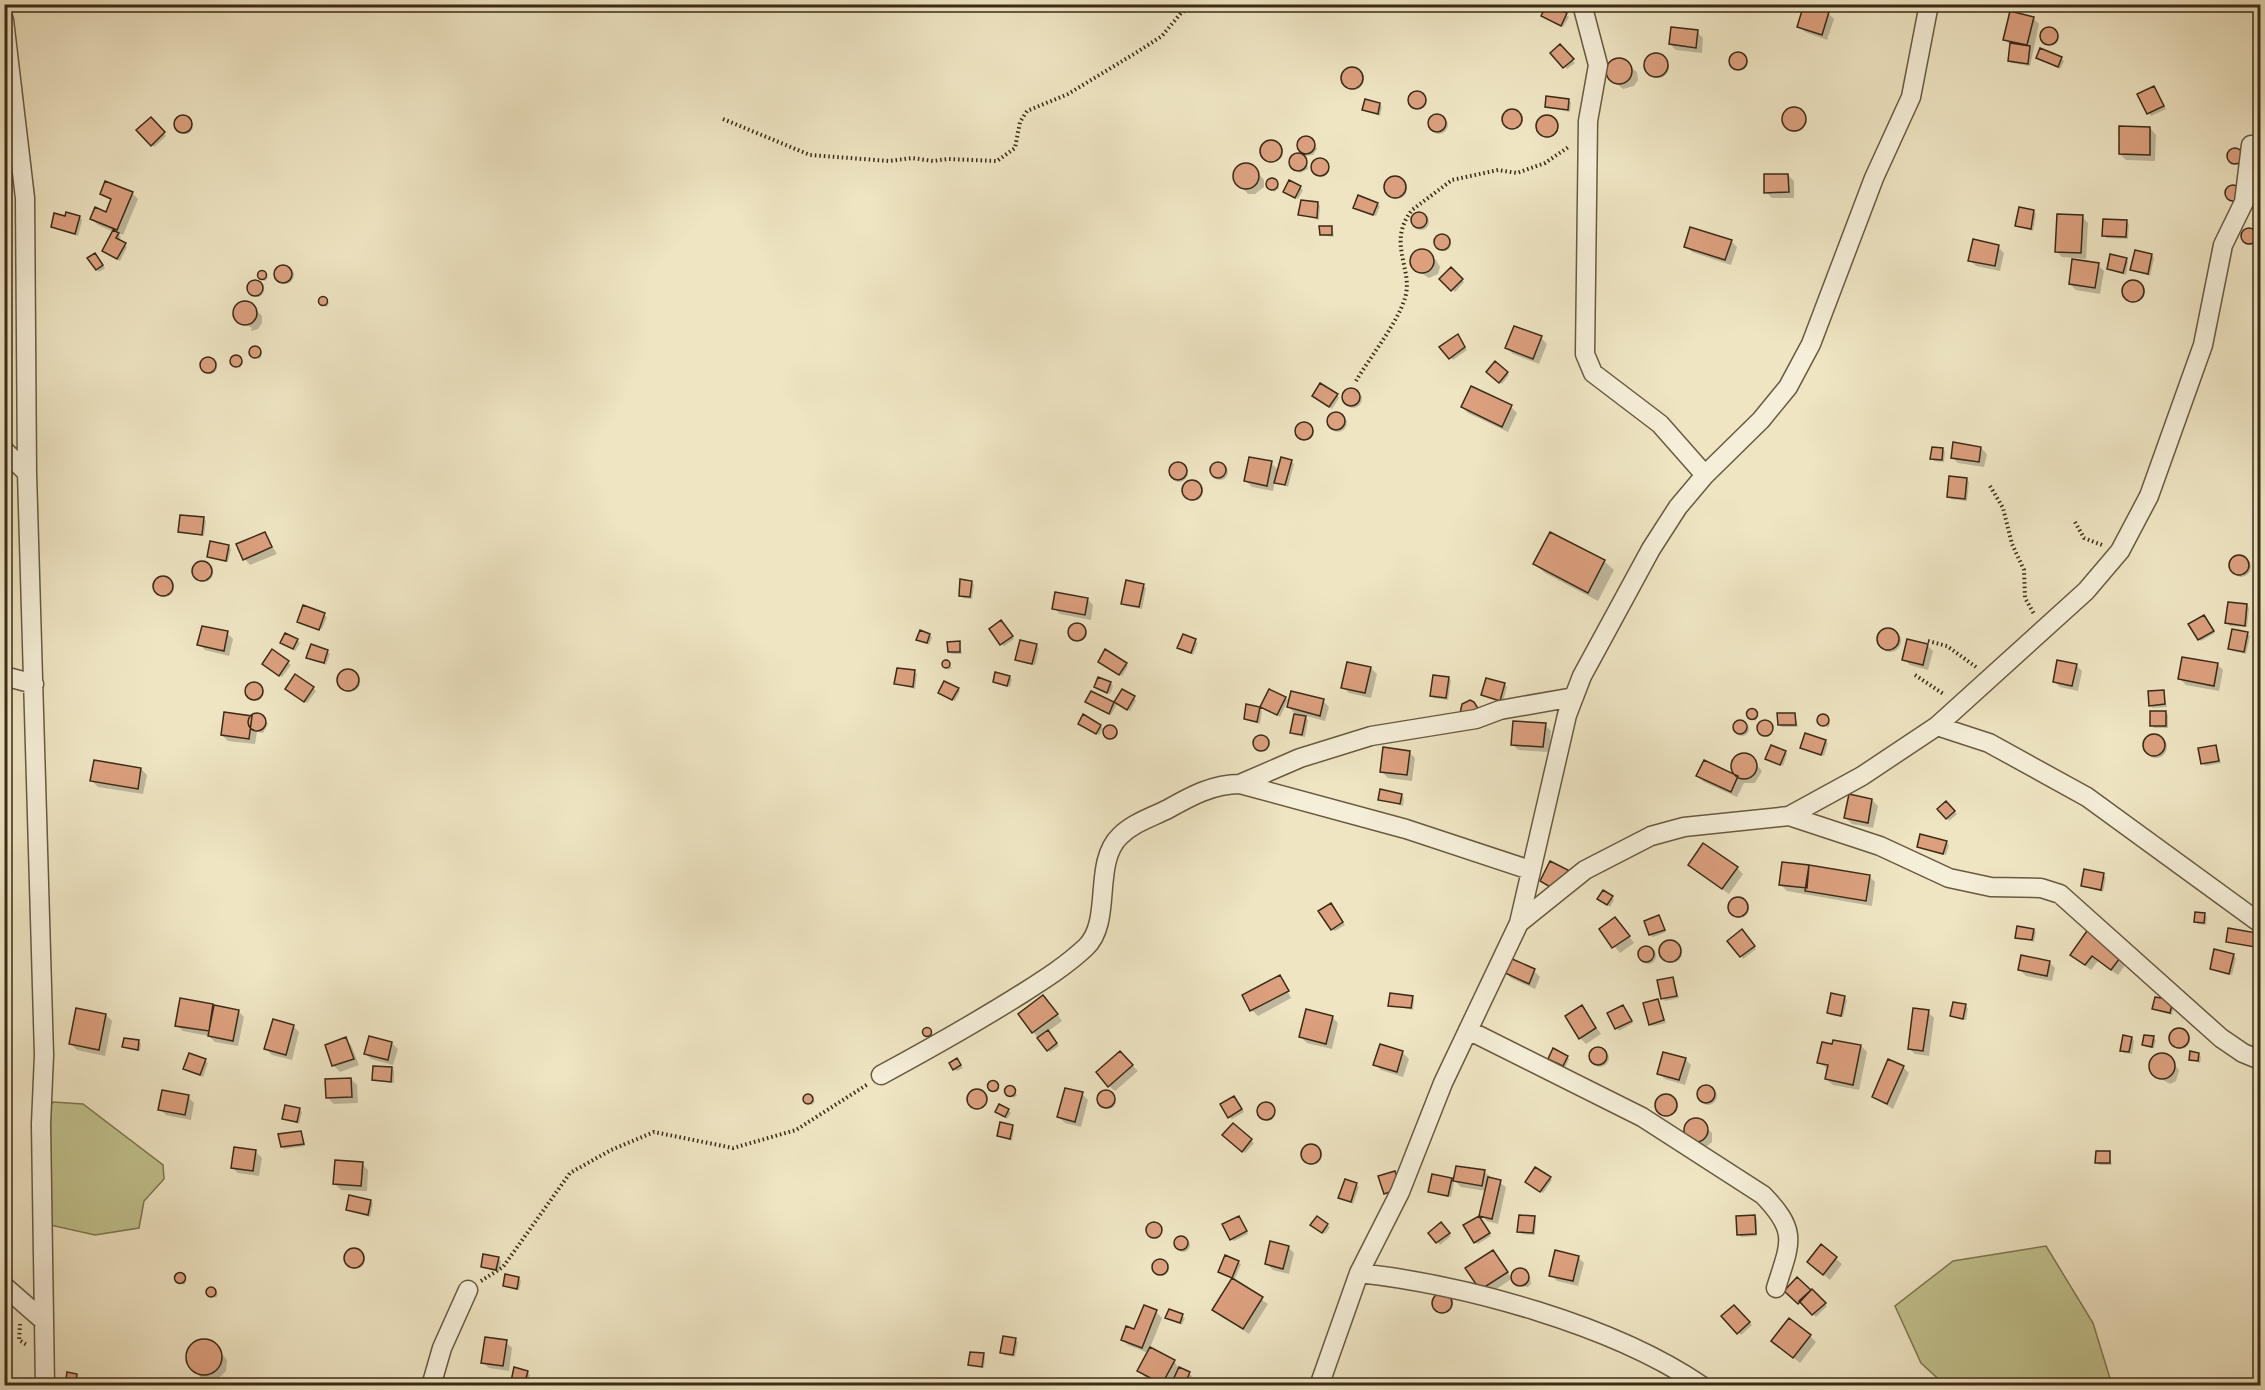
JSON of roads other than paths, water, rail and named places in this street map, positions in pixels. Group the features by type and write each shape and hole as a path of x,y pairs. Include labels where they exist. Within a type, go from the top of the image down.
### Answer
{"street":[{"path":"1582,4 1598,65 1598,78 1590,107 1584,340 1588,366 1660,424 1704,475"},
{"path":"1319,1386 1359,1273 1402,1188 1468,1030 1519,923 1567,716 1582,676 1651,549 1678,507 1704,475 1761,420 1788,387 1811,344 1831,298 1874,178 1911,97 1929,4"},
{"path":"4,20 24,198 27,473 44,1055 41,1124 45,1386"},
{"path":"1519,923 1585,870 1651,836 1684,827 1789,816 1862,776 1937,726 2086,591 2120,551 2149,496 2204,345 2223,245 2244,202 2251,145"},
{"path":"4,450 27,473"},
{"path":"4,676 34,684"},
{"path":"1240,784 1300,758 1371,736 1469,720 1500,710 1574,697"},
{"path":"1937,726 1989,743 2087,797 2260,923"},
{"path":"881,1075 995,1011 1073,960 1089,944 1096,931 1108,860 1119,837 1131,827 1198,793 1224,784 1240,784 1406,829 1530,870"},
{"path":"1789,816 1870,842 1949,878 1990,887 2041,888 2060,894 2222,1038 2243,1053 2260,1060"},
{"path":"1468,1030 1642,1117 1763,1195 1780,1212 1788,1228 1786,1259 1776,1288"},
{"path":"1359,1273 1455,1288 1556,1317 1668,1364 1702,1386"},
{"path":"4,1286 44,1321"},
{"path":"430,1386 442,1348 468,1290"}]}
